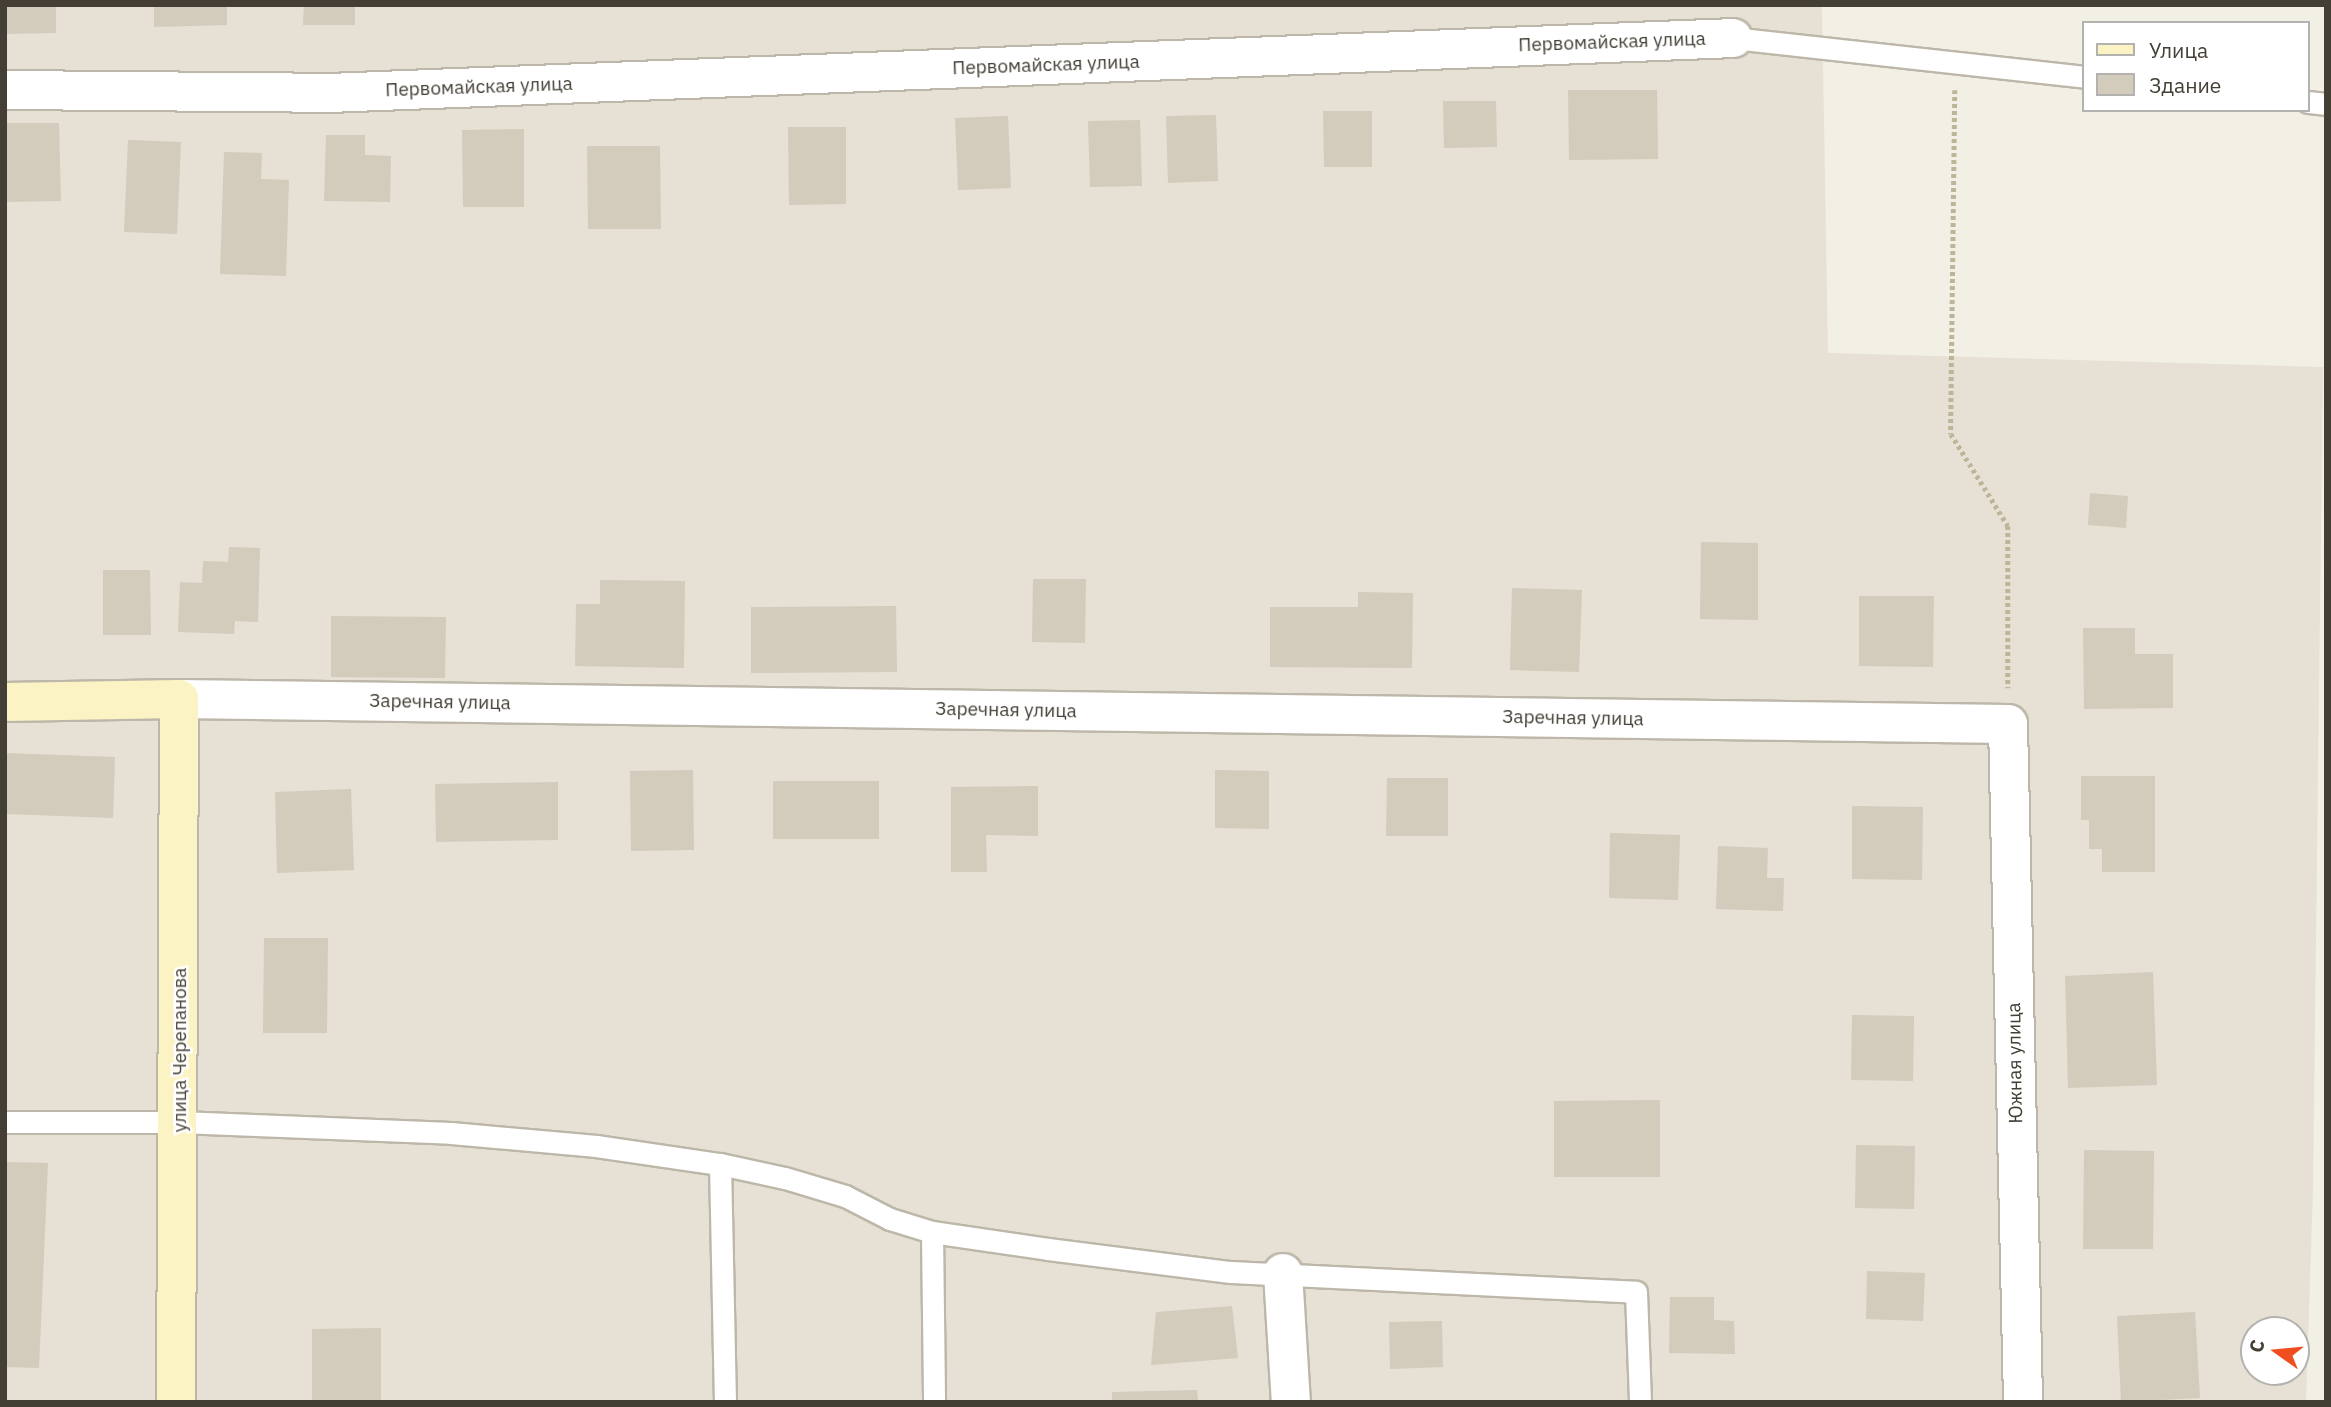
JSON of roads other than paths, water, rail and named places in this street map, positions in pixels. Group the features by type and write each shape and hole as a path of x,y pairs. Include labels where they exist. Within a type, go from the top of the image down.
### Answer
{"main road":[{"name":"Заречная улица","path":"5,702 179,699"},
{"name":"улица Черепанова","path":"176,1402 180,1122 179,699"}],"street":[{"name":"Первомайская улица","path":"5,90 329,93 1733,38"},
{"name":"Заречная улица","path":"179,699 2008,724"},
{"name":"Южная улица","path":"2008,724 2023,1402"},
{"path":"1283,1273 1291,1402"}],"lane":[{"name":"Первомайская улица","path":"1733,38 2082,77"},
{"path":"5,1122 180,1122 451,1133 720,1164 845,1196 890,1219 932,1232 1231,1272 1636,1292 1640,1402"},
{"path":"720,1164 725,1402"},
{"path":"932,1232 934,1402"}]}
